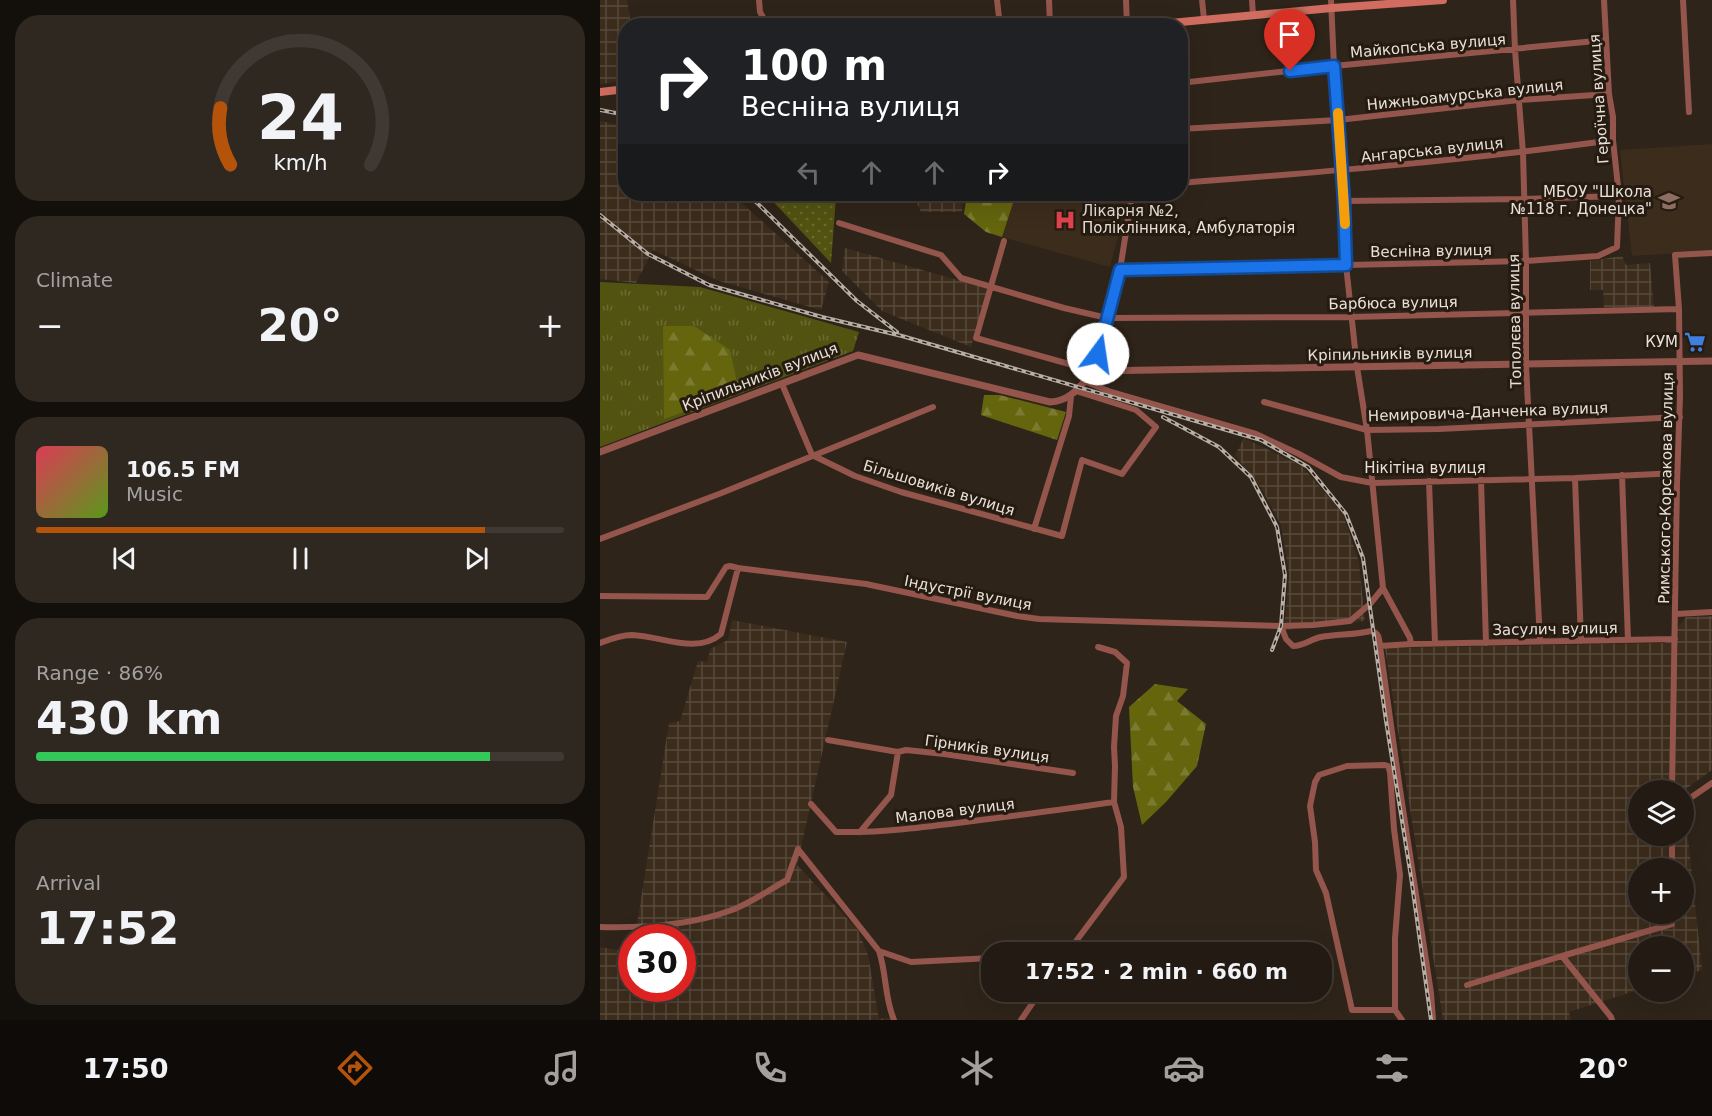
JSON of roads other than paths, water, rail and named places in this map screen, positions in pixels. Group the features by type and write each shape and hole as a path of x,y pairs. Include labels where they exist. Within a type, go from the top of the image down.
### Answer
{"main road":[{"path":"1188,21 1253,15 1331,4 1443,0"},
{"path":"600,92 618,90"}],"street":[{"path":"760,0 760,12 763,18"},
{"path":"997,0 999,18"},
{"path":"1049,0 1050,18"},
{"path":"1126,0 1127,18"},
{"path":"1202,0 1204,19"},
{"path":"1252,0 1253,15"},
{"name":"Тополєва вулиця","path":"1513,0 1523,153 1526,365 1540,641"},
{"name":"Героїчна вулиця","path":"1598,256 1617,247 1619,195 1609,94 1604,0"},
{"path":"1683,0 1689,112"},
{"path":"1331,4 1346,265 1357,368 1367,430 1383,588 1412,644"},
{"name":"Майкопська вулиця","path":"1188,82 1606,40"},
{"name":"Нижньоамурська вулиця","path":"1188,129 1338,120 1519,100 1609,94"},
{"name":"Ангарська вулиця","path":"1188,182 1341,171 1523,153 1613,140"},
{"path":"1344,201 1524,199 1619,195"},
{"path":"1034,529 1074,393 1094,371 1120,270 1131,201"},
{"name":"Барбюса вулиця","path":"839,223 941,255 961,278 1107,318 1352,316 1679,309"},
{"path":"1004,241 976,338 1094,371"},
{"name":"Римського-Корсакова вулиця","path":"1672,780 1680,417 1679,309 1675,255 1712,253"},
{"name":"Весніна вулиця","path":"1120,270 1526,261 1598,256"},
{"name":"Кріпильників вулиця","path":"600,452 858,355 1050,402 1059,401 1074,393 1136,410 1156,427 1122,474 1082,460 1062,536"},
{"name":"Кріпильників вулиця","path":"1094,371 1712,361"},
{"name":"Нікітіна вулиця","path":"1084,381 1111,392 1256,434 1341,477 1372,483 1677,473"},
{"path":"782,384 812,455"},
{"name":"Немировича-Данченка вулиця","path":"1264,402 1367,430 1439,429 1680,417"},
{"name":"Більшовиків вулиця","path":"600,539 720,494 933,406"},
{"name":"Більшовиків вулиця","path":"812,455 855,476 892,489 1062,536"},
{"path":"1622,475 1628,640"},
{"path":"1575,478 1581,641"},
{"path":"1481,480 1486,642"},
{"path":"1429,481 1436,644"},
{"path":"600,596 707,597 726,567 738,568 721,633 710,642 697,645 633,635 621,636 600,643"},
{"name":"Індустрії вулиця","path":"738,568 866,584 1039,619 1281,626 1350,621 1370,604 1383,588"},
{"name":"Римського-Корсакова вулиця","path":"1676,614 1712,612"},
{"path":"1281,626 1286,639 1293,646 1300,646 1324,637 1371,631 1377,633 1379,637 1433,1020"},
{"name":"Засулич вулиця","path":"1380,646 1675,639"},
{"path":"1075,942 1124,877 1121,827 1114,802 1114,747 1116,716 1123,696 1127,663 1115,652 1098,647"},
{"name":"Гірників вулиця","path":"828,740 898,752 906,750 944,754 1074,773"},
{"path":"860,832 891,795 898,752"},
{"path":"1395,1010 1352,1010 1326,893 1316,870 1310,806 1315,783 1319,775 1347,766 1372,764 1388,766 1400,875 1395,938 1395,1010 1402,1020"},
{"path":"1391,788 1399,783"},
{"path":"1694,795 1712,783"},
{"name":"Малова вулиця","path":"811,804 836,832 880,832 1114,802"},
{"path":"600,927 640,928 702,919 731,911 787,880 798,849 879,951 885,968 885,988 894,1020"},
{"path":"1467,985 1672,924"},
{"path":"879,951 911,962 981,959"},
{"path":"1562,956 1612,1020"},
{"path":"1021,1020 1033,1002"}],"railway":[{"path":"600,110 618,113"},
{"path":"755,201 857,301 897,332"},
{"path":"600,215 648,254 709,285 822,317 902,336 1261,440 1308,467 1346,514 1363,558 1431,1020"},
{"path":"1163,417 1219,447 1251,477 1277,527 1285,575 1281,626 1272,650"}],"place":[{"name":"МБОУ \"Школа №118 г. Донецка\"","path":"1669,201"},
{"name":"Лікарня №2, Поліклінника, Амбулаторія","path":"1065,220"},
{"name":"КУМ","path":"1695,342"}]}
